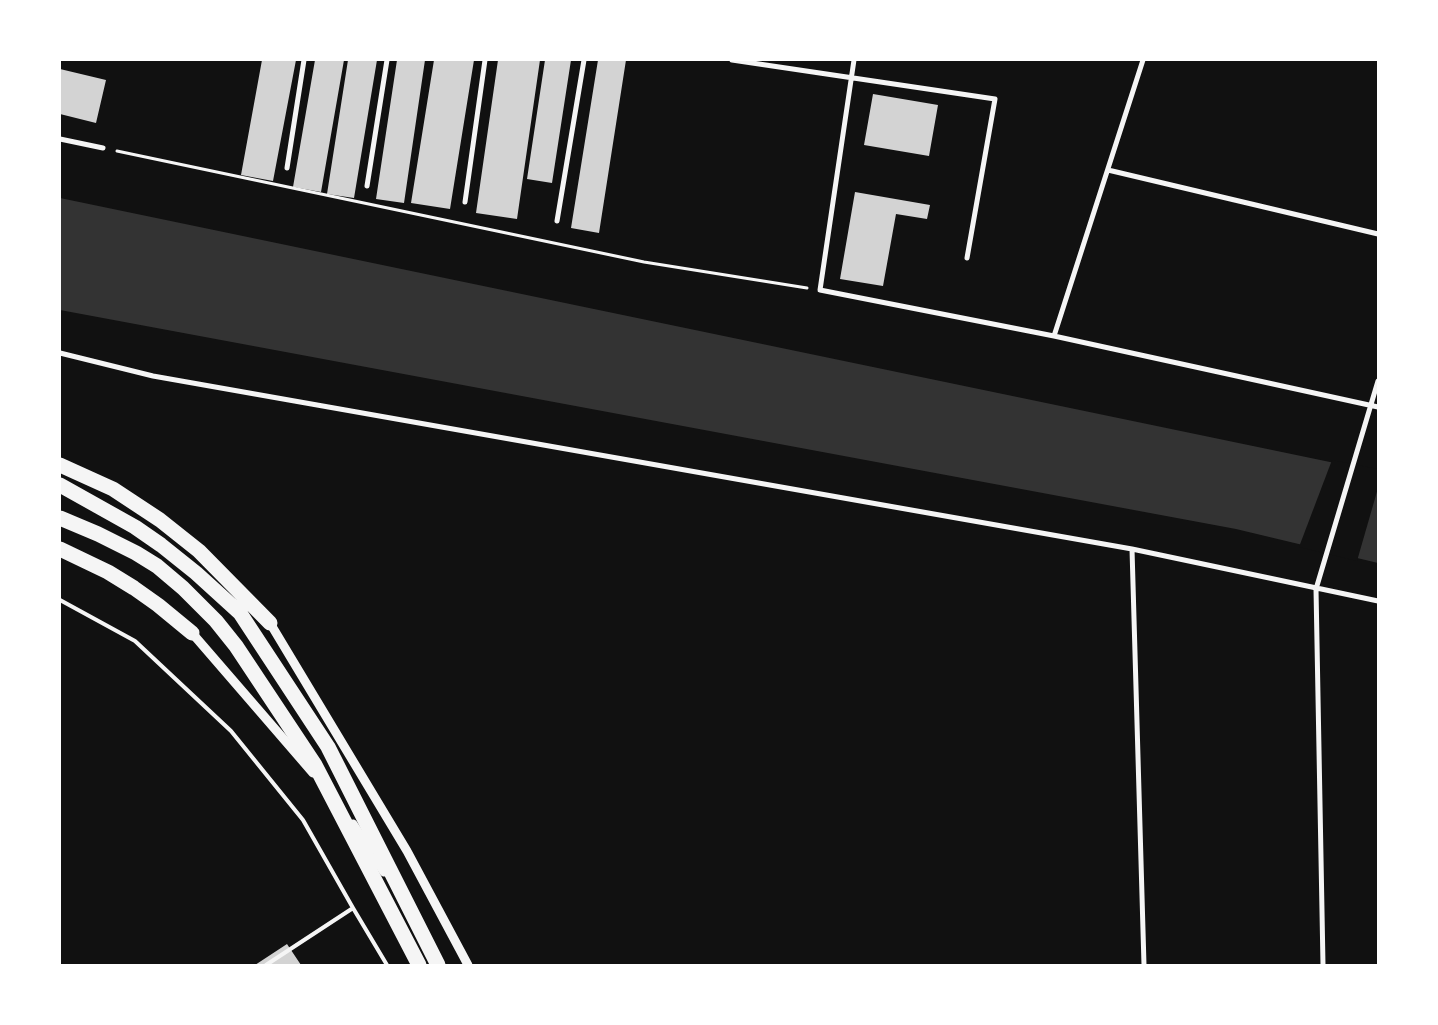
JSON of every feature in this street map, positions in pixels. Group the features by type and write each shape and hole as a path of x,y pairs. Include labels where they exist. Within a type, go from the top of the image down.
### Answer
{"highway":[{"path":"60,465 113,489 160,520 199,551 270,623"},
{"path":"60,485 135,527 161,545 217,590 240,613 328,747 438,965"},
{"path":"60,518 98,534 157,566 183,588 216,621 236,646 315,765 420,965"},
{"path":"60,549 108,572 134,588 192,633"}],"street":[{"path":"286,168 304,60"},
{"path":"367,186 386,60"},
{"path":"465,202 485,60"},
{"path":"557,221 584,60"},
{"path":"732,60 995,99 967,258"},
{"path":"854,60 820,290 1054,336 1378,407"},
{"path":"1054,336 1143,60"},
{"path":"60,139 103,148"},
{"path":"1108,170 1378,234"},
{"path":"60,353 153,376 1132,549 1378,601"},
{"path":"1323,965 1316,589 1378,381"},
{"path":"1132,549 1144,965"},
{"path":"270,623 407,852 468,965"},
{"path":"192,633 341,806 444,965"}],"lane":[{"path":"60,600 135,642 231,731 303,820 387,965"},
{"path":"266,965 353,908"}],"path":[{"path":"103,148 644,262 820,290"}],"shaded area":[{"path":"60,198 1378,472 1378,563 1236,529 60,310"}],"pier":[{"path":"1332,460 1378,469 1378,488 1357,561 1299,547"}],"building":[{"path":"262,60 296,60 273,181 241,175"},
{"path":"315,60 344,60 321,192 293,187"},
{"path":"348,60 377,60 354,198 327,194"},
{"path":"397,60 425,60 404,203 376,199"},
{"path":"434,60 474,60 450,209 411,203"},
{"path":"498,60 540,60 517,219 476,213"},
{"path":"545,60 571,60 552,183 527,179"},
{"path":"598,60 626,60 599,233 571,228"},
{"path":"60,69 106,80 96,123 60,114"},
{"path":"873,94 938,105 929,156 864,145"},
{"path":"855,192 930,205 927,219 896,214 883,286 840,279"},
{"path":"287,944 301,965 255,965"}]}
